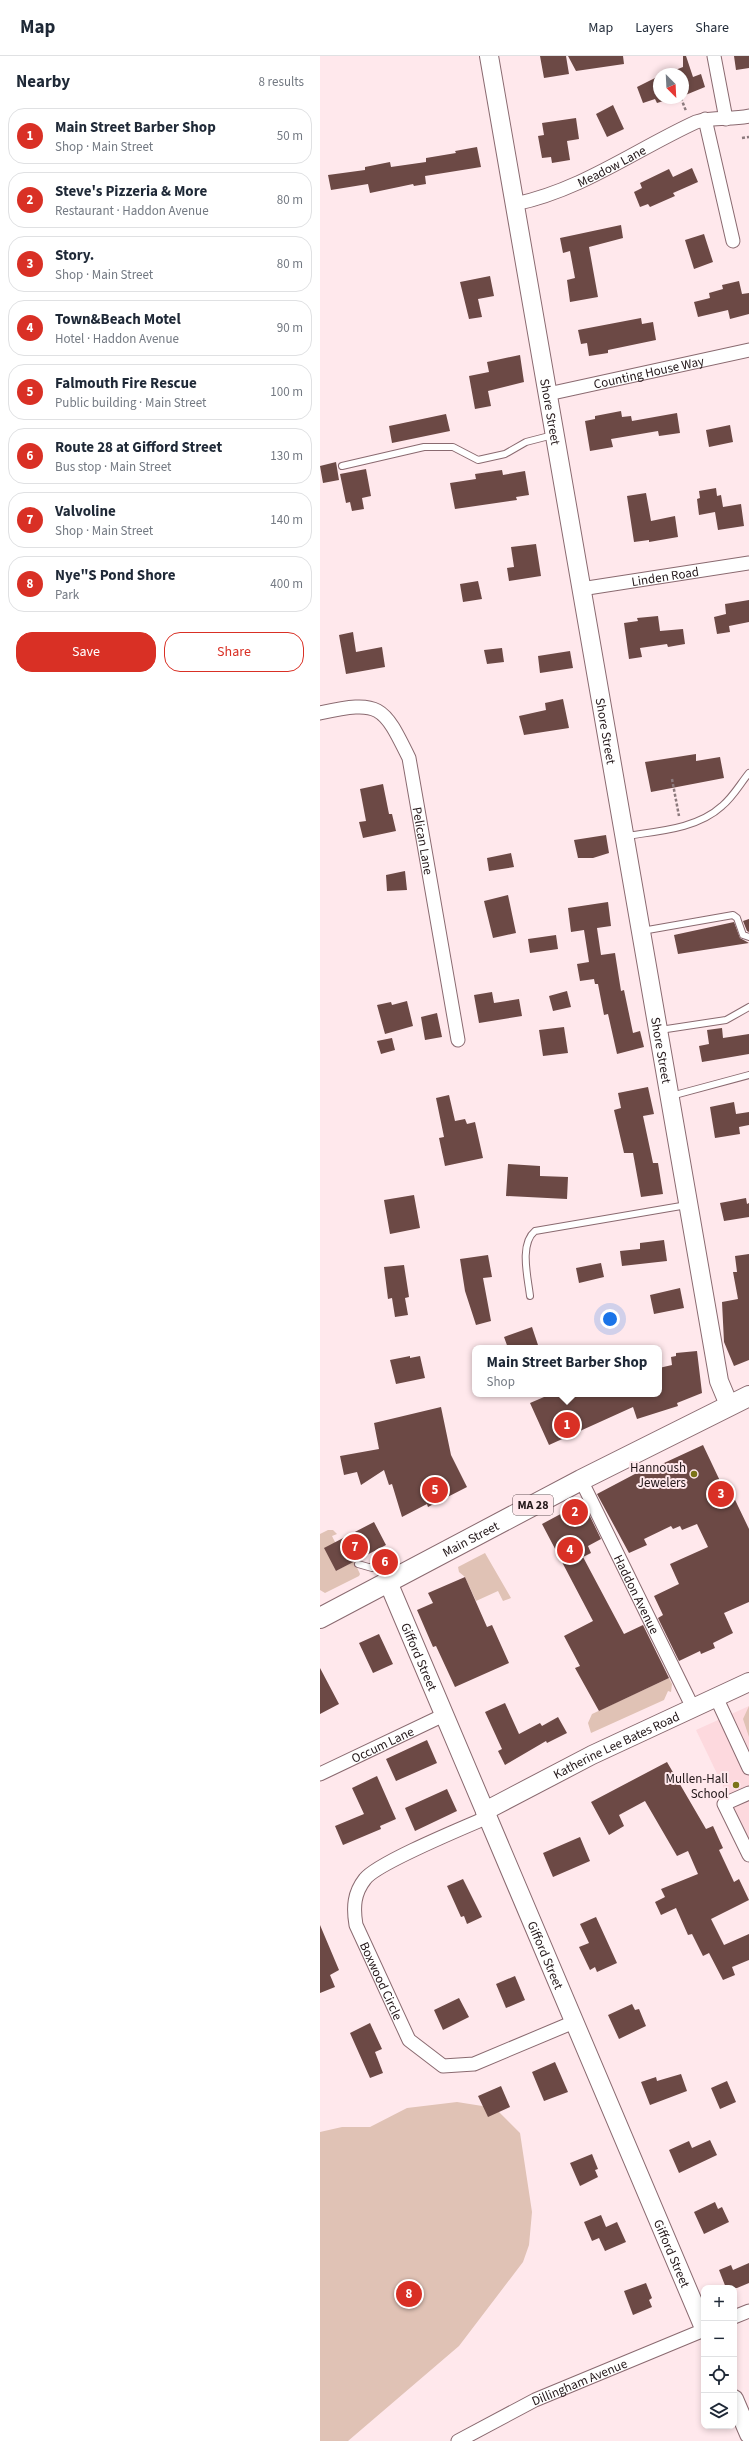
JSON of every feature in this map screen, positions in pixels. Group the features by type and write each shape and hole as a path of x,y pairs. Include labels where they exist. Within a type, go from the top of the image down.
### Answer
{"main road":[{"name":"Shore Street","path":"489,56 719,1381 729,1405"},
{"name":"Main Street","path":"320,1618 581,1480 749,1396"},
{"name":"Gifford Street","path":"388,1582 701,2322"},
{"name":"Katherine Lee Bates Road","path":"486,1814 592,1755 749,1682"},
{"path":"737,2406 749,2434"}],"street":[{"path":"714,56 726,119"},
{"name":"Meadow Lane","path":"514,204 543,197 603,171 705,119 726,119 749,116"},
{"path":"705,119 733,241"},
{"name":"Counting House Way","path":"548,394 749,350"},
{"name":"Linden Road","path":"581,589 749,563"},
{"name":"Pelican Lane","path":"320,713 352,706 371,707 384,713 409,758 458,1040"},
{"name":"Haddon Avenue","path":"581,1480 693,1708"},
{"path":"716,1697 749,1768"},
{"name":"Occum Lane","path":"320,1774 444,1715"},
{"path":"749,1794 724,1804 749,1855"},
{"name":"Boxwood Circle","path":"486,1814 372,1872 356,1894 354,1910 356,1924 409,2040 443,2066 474,2064 574,2022"},
{"path":"737,2316 749,2311"},
{"name":"Dillingham Avenue","path":"458,2441 535,2400 701,2330"}],"lane":[{"path":"342,466 424,447 453,447 478,460 505,454 526,442 555,435"},
{"path":"625,836 680,826 702,820 716,812 728,800 749,773"},
{"path":"641,932 728,915 737,918 743,935 749,937"},
{"path":"659,1030 726,1020 749,1007"},
{"path":"670,1096 749,1075"},
{"path":"530,1296 526,1252 530,1235 535,1231 688,1204"},
{"path":"358,1564 372,1568 378,1555"}],"path":[{"path":"742,138 749,137"},
{"path":"672,779 680,826"}],"shaded area":[{"path":"328,1530 333,1530 337,1534 332,1536 335,1542 336,1571 354,1561 360,1574 359,1576 325,1593 320,1590 320,1534"},
{"path":"485,1553 511,1598 503,1601 498,1591 476,1601 465,1577 459,1572 458,1567"},
{"path":"669,1678 672,1684 671,1692 668,1691 664,1700 591,1733 588,1723 592,1714"},
{"name":"Mullen-Hall School","path":"749,1706 749,1840 696,1730"},
{"path":"749,1706 749,1737 743,1719"},
{"path":"457,2102 495,2108 520,2133 532,2212 529,2245 523,2262 459,2346 348,2441 320,2441 320,2132 342,2127 370,2127 407,2108"}],"building":[{"path":"540,56 566,56 569,74 544,78"},
{"path":"568,56 623,56 624,64 576,71"},
{"path":"683,56 686,56 693,77 701,74 705,87 689,94 689,68 680,68 683,67"},
{"path":"734,56 749,56 749,68 736,70"},
{"path":"653,79 653,100 643,103 637,87"},
{"path":"613,105 624,129 607,137 596,114"},
{"path":"576,118 579,139 567,141 570,160 552,163 551,157 542,158 538,136 544,135 542,123"},
{"path":"477,147 481,167 425,176 426,184 414,186 413,184 370,193 368,184 331,190 328,175 365,170 365,167 390,162 391,167 426,162 426,158 456,153 455,151"},
{"path":"692,168 698,182 673,193 675,196 650,207 648,204 640,207 634,192 642,188 640,183 669,169 673,177"},
{"path":"621,225 623,238 589,247 598,297 570,302 567,280 575,278 570,251 563,253 560,238"},
{"path":"704,234 713,262 694,269 685,240"},
{"path":"490,276 494,296 478,299 482,317 469,319 460,282"},
{"path":"739,281 742,294 749,293 749,314 730,319 728,310 698,317 694,302 710,298 709,293 723,289 722,285"},
{"path":"641,318 642,324 653,322 656,340 608,350 608,353 589,356 587,343 581,344 578,330"},
{"path":"520,355 524,382 488,391 491,406 475,409 469,376 489,372 487,362"},
{"path":"621,411 622,417 631,416 632,421 677,413 680,433 659,436 658,431 611,439 613,447 590,451 585,421 595,419 595,416"},
{"path":"446,414 450,431 392,443 389,426"},
{"path":"730,425 733,442 709,447 706,430"},
{"path":"336,462 339,480 323,483 320,466"},
{"path":"366,469 371,496 362,498 364,509 352,511 350,502 346,503 340,474"},
{"path":"502,470 503,475 525,471 529,495 516,497 517,500 455,509 450,483 476,479 475,474"},
{"path":"716,488 717,496 721,495 723,507 741,504 744,526 718,530 715,512 699,515 697,499 700,498 699,491"},
{"path":"646,493 651,521 675,516 678,537 649,542 649,540 634,542 627,496"},
{"path":"536,544 541,576 509,581 507,568 514,567 511,547"},
{"path":"478,581 482,599 463,602 460,584"},
{"path":"749,600 749,622 729,626 730,632 717,634 714,617 726,614 725,604"},
{"path":"658,616 660,631 683,629 685,644 668,647 667,644 640,648 642,657 629,659 624,623 638,621 637,618"},
{"path":"353,632 356,652 382,647 385,667 346,674 339,635"},
{"path":"502,648 504,662 487,664 484,650"},
{"path":"570,651 573,668 540,673 538,656"},
{"path":"563,699 569,728 524,735 519,716 546,710 545,703"},
{"path":"696,754 696,761 720,757 724,778 651,792 645,762"},
{"path":"383,784 389,814 392,814 396,831 363,838 359,822 366,821 360,789"},
{"path":"606,835 609,853 593,858 578,858 574,840"},
{"path":"511,853 514,867 489,871 487,858"},
{"path":"405,871 407,890 387,891 386,875"},
{"path":"508,895 516,933 493,938 484,901"},
{"path":"608,902 611,926 597,928 601,955 615,953 621,991 624,990 633,1033 640,1031 644,1047 617,1054 608,1014 604,1015 598,984 595,984 594,979 580,981 577,964 589,962 584,930 571,932 568,908"},
{"path":"749,919 749,932 747,931 743,921"},
{"path":"734,922 740,938 749,943 678,954 674,935"},
{"path":"556,935 558,949 530,953 528,939"},
{"path":"567,991 571,1007 553,1011 549,996"},
{"path":"492,992 494,1003 519,999 522,1016 479,1023 474,995"},
{"path":"407,1001 413,1026 385,1034 377,1005 391,1002 392,1005"},
{"path":"437,1013 442,1037 425,1040 421,1017"},
{"path":"564,1027 568,1053 543,1056 539,1030"},
{"path":"722,1028 723,1038 749,1034 749,1054 702,1062 699,1046 709,1044 707,1030"},
{"path":"392,1038 395,1050 381,1054 377,1041"},
{"path":"648,1087 654,1114 643,1116 653,1163 658,1163 663,1194 641,1197 633,1153 624,1153 614,1110 621,1108 618,1093"},
{"path":"449,1095 455,1121 465,1119 467,1124 475,1122 483,1158 445,1166 439,1138 444,1137 436,1098"},
{"path":"734,1102 736,1114 749,1112 749,1125 739,1127 740,1134 715,1138 710,1107"},
{"path":"508,1164 540,1166 540,1176 568,1177 567,1199 506,1196"},
{"path":"414,1195 420,1228 390,1234 384,1200"},
{"path":"746,1198 747,1204 749,1203 749,1217 724,1221 720,1203"},
{"path":"664,1240 667,1261 622,1266 620,1251 640,1249 640,1243"},
{"path":"749,1254 749,1360 734,1366 724,1342 722,1302 738,1299 733,1272 737,1272 735,1256"},
{"path":"488,1255 492,1277 483,1278 491,1321 476,1325 465,1291 460,1259"},
{"path":"601,1263 604,1277 579,1283 576,1268"},
{"path":"404,1265 409,1297 405,1298 408,1315 395,1317 392,1298 388,1299 384,1267"},
{"path":"680,1288 684,1308 654,1314 650,1295"},
{"path":"532,1327 538,1345 507,1345 504,1337"},
{"path":"697,1351 702,1393 677,1403 678,1406 637,1419 633,1407 549,1445 530,1403 544,1397 662,1397 662,1367 672,1365 671,1357 676,1356 676,1353"},
{"path":"410,1356 410,1358 420,1356 425,1378 396,1384 390,1360"},
{"path":"441,1407 451,1455 467,1487 428,1507 427,1504 402,1517 392,1484 389,1485 384,1470 361,1485 357,1472 344,1475 340,1456 379,1449 374,1423"},
{"path":"703,1445 721,1483 726,1481 749,1529 749,1602 724,1613 733,1633 713,1643 715,1648 701,1654 700,1651 679,1661 658,1618 663,1615 654,1596 679,1584 670,1564 708,1547 697,1524 682,1530 680,1526 673,1529 671,1526 644,1539 647,1545 629,1553 597,1494 650,1466 651,1469"},
{"path":"583,1502 601,1539 588,1546 591,1553 583,1557 624,1634 643,1625 669,1678 599,1711 575,1668 580,1666 564,1636 593,1621 542,1524"},
{"path":"374,1522 386,1545 336,1571 324,1548"},
{"path":"465,1577 487,1627 492,1625 509,1663 455,1687 436,1646 433,1647 417,1610 433,1603 428,1593"},
{"path":"379,1634 393,1664 373,1673 359,1643"},
{"path":"320,1668 339,1704 320,1714"},
{"path":"505,1703 519,1734 540,1723 542,1726 558,1717 567,1733 547,1743 546,1741 505,1765 498,1751 502,1749 485,1712"},
{"path":"427,1740 437,1763 396,1781 386,1759"},
{"path":"667,1762 706,1829 713,1826 723,1848 719,1850 734,1882 739,1879 749,1900 711,1919 724,1945 749,1934 749,1960 732,1967 735,1975 723,1980 709,1953 703,1956 692,1934 688,1935 676,1908 661,1915 655,1902 665,1897 661,1889 698,1874 688,1851 677,1856 645,1801 619,1815 624,1826 609,1835 591,1802"},
{"path":"377,1776 396,1819 380,1826 381,1829 343,1845 335,1826 364,1814 352,1788"},
{"path":"447,1789 457,1811 415,1831 405,1808"},
{"path":"580,1837 590,1861 553,1877 543,1853"},
{"path":"463,1879 482,1917 467,1924 464,1916 461,1917 447,1886"},
{"path":"596,1917 617,1963 597,1972 595,1967 590,1970 579,1947 589,1943 580,1924"},
{"path":"320,1925 339,1970 330,1975 335,1987 320,1993"},
{"path":"515,1976 525,2000 506,2008 496,1984"},
{"path":"459,1998 469,2017 443,2030 434,2010"},
{"path":"632,2004 635,2010 639,2009 646,2026 619,2039 608,2015"},
{"path":"370,2023 382,2049 375,2052 383,2073 370,2078 350,2033"},
{"path":"555,2062 568,2092 544,2101 532,2072"},
{"path":"681,2074 687,2091 650,2105 641,2082 656,2077 657,2081"},
{"path":"727,2081 736,2102 720,2109 711,2088"},
{"path":"501,2086 510,2107 488,2117 478,2096"},
{"path":"710,2140 717,2155 679,2173 669,2150 689,2141 692,2148"},
{"path":"592,2154 598,2169 595,2170 598,2177 580,2186 570,2163"},
{"path":"715,2202 718,2209 722,2207 729,2222 704,2234 694,2212"},
{"path":"601,2215 606,2227 617,2222 626,2242 605,2251 599,2238 592,2241 584,2222"},
{"path":"749,2263 749,2283 737,2288 737,2285 725,2285 719,2270 731,2265 733,2270"},
{"path":"646,2283 652,2298 649,2300 652,2307 633,2315 624,2291"}],"place":[{"name":"Main Street Barber Shop","path":"567,1425"},
{"name":"Hannoush Jewelers","path":"694,1474"},
{"name":"Falmouth Fire Rescue","path":"435,1490"},
{"name":"Story.","path":"721,1494"},
{"name":"Steve's Pizzeria & More","path":"575,1512"},
{"name":"Valvoline","path":"355,1547"},
{"name":"Town&Beach Motel","path":"570,1550"},
{"name":"Route 28 at Gifford Street","path":"385,1562"},
{"name":"Mullen-Hall School","path":"736,1785"},
{"name":"Nye\"S Pond Shore","path":"409,2294"}]}
